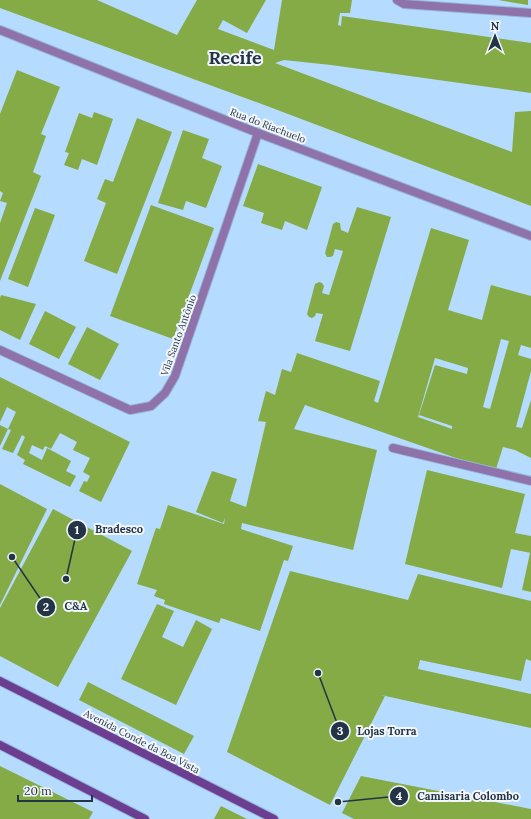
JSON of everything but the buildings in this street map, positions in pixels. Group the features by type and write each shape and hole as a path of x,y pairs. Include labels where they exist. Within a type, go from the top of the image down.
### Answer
{"main road":[{"name":"Avenida Conde da Boa Vista","path":"0,681 274,819"},
{"path":"0,745 145,819"}],"street":[{"path":"397,0 404,4 531,13"},
{"name":"Rua do Riachuelo","path":"0,30 258,133 531,236"},
{"name":"Vila Santo Antônio","path":"0,350 130,410 151,406 166,393 175,376 258,133"},
{"path":"393,448 531,481"}],"place":[{"name":"C&A","path":"12,557"},
{"name":"Bradesco","path":"66,579"},
{"name":"Lojas Torra","path":"318,673"},
{"name":"Camisaria Colombo","path":"338,802"}],"district":[{"name":"Recife","path":"235,58"}]}
